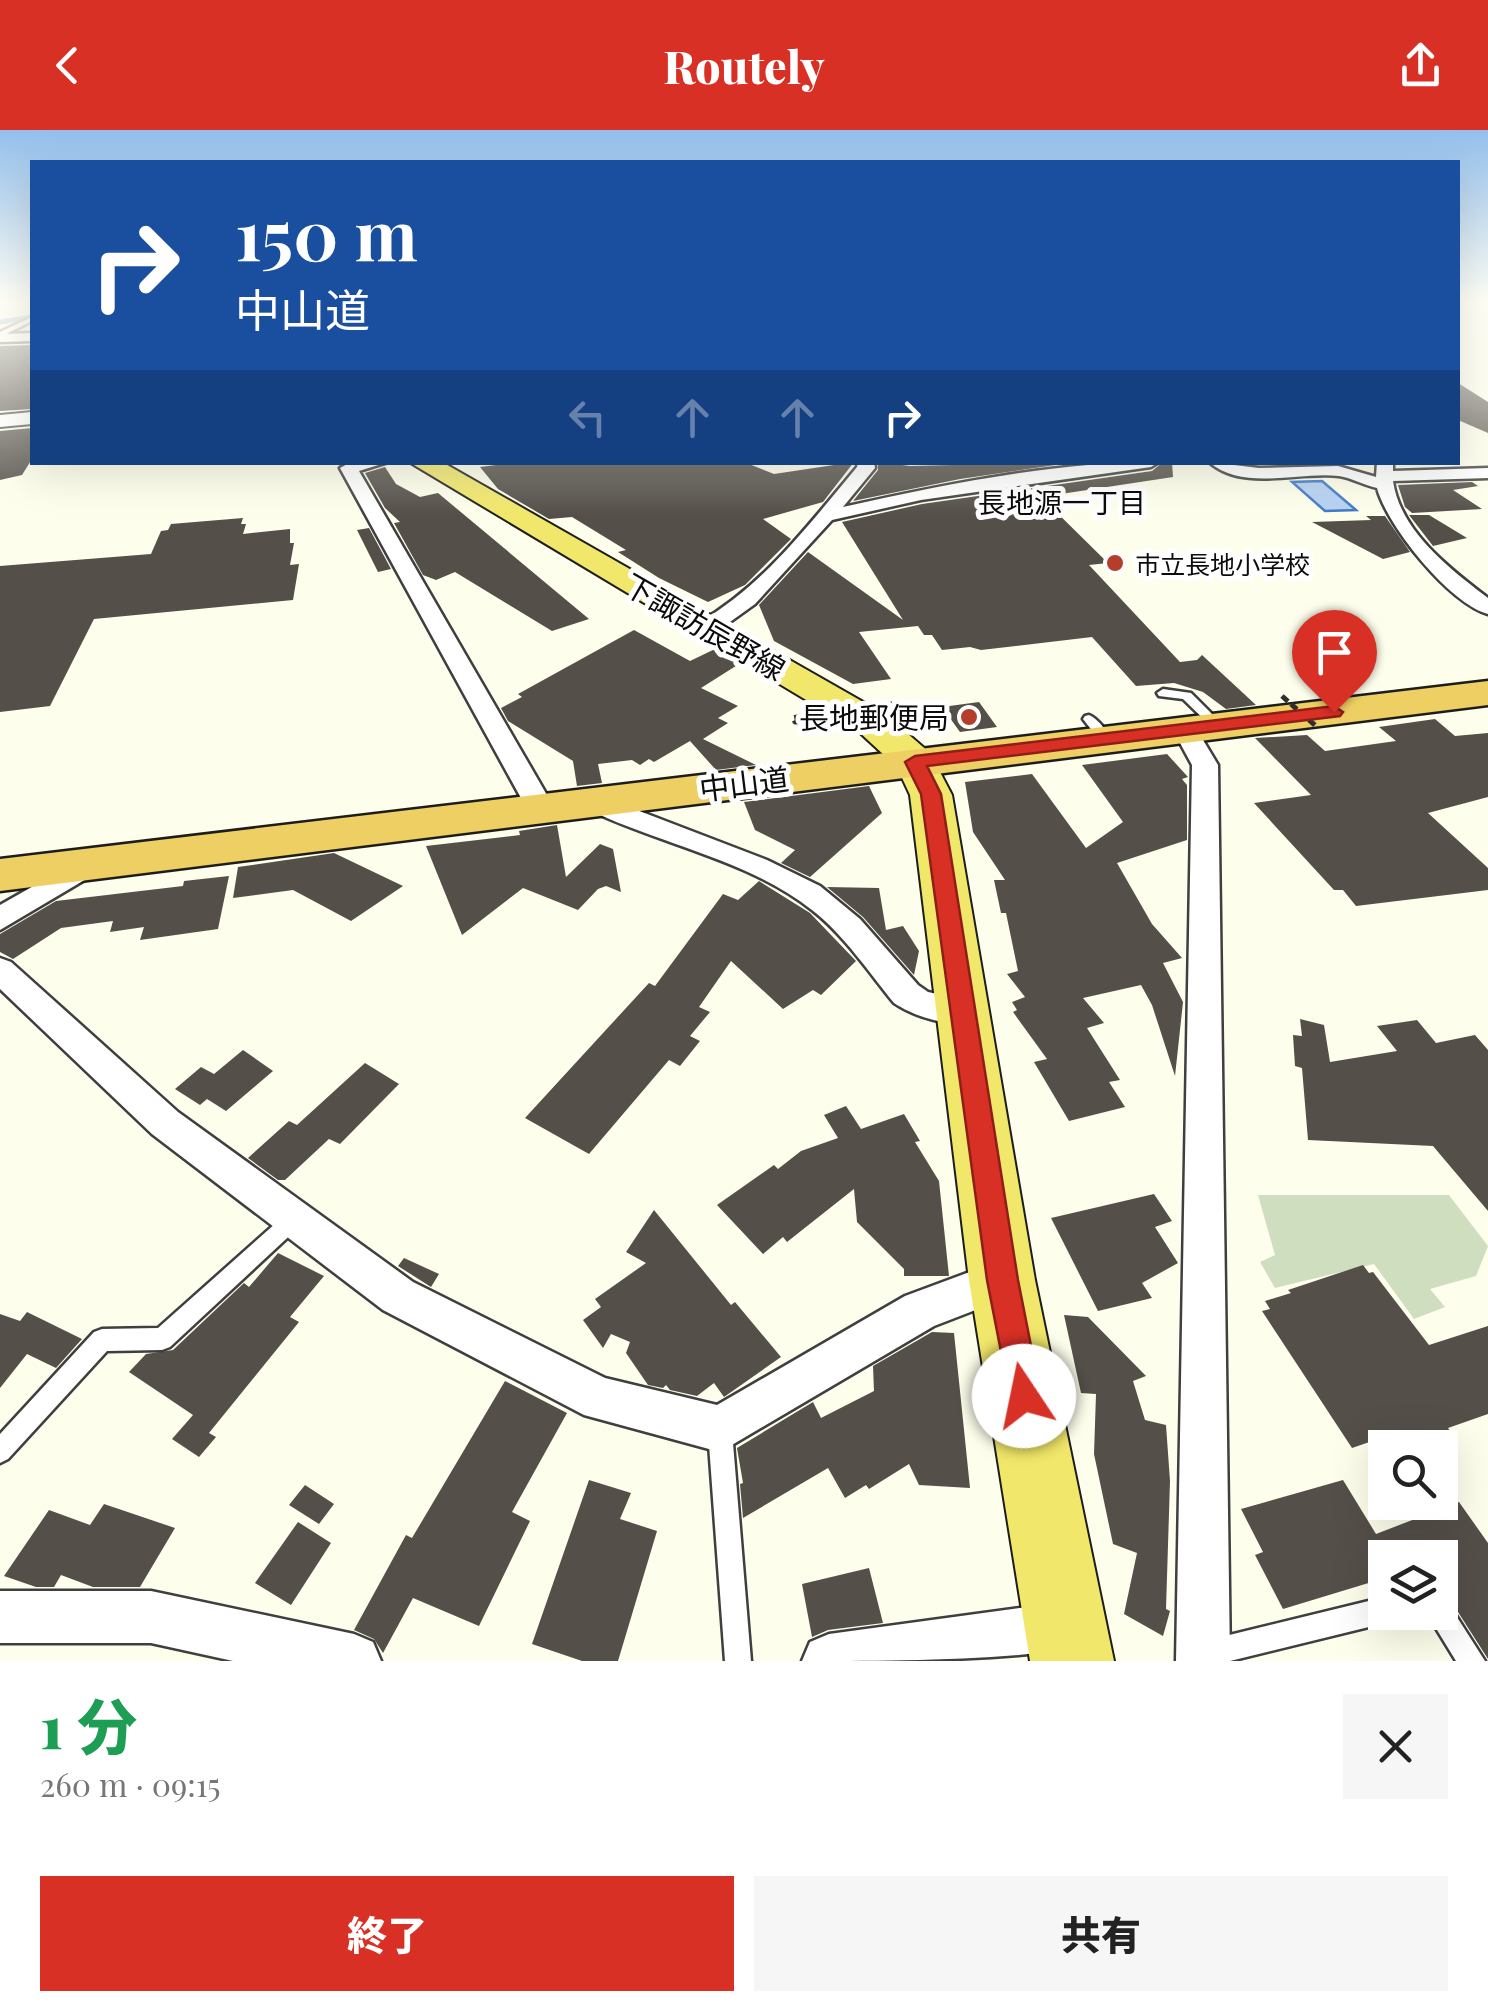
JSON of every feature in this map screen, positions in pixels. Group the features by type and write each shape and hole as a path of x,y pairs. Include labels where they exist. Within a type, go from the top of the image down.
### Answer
{"highway":[{"name":"中山道","path":"0,875 915,762 1188,716 1488,693"}],"main road":[{"name":"下諏訪辰野線","path":"419,465 872,722 915,762 931,794 1002,1280 1070,1644"}],"street":[{"path":"0,421 30,418"},
{"path":"389,465 349,468 541,809"},
{"path":"708,627 731,617 826,516 866,465"},
{"path":"1221,465 1275,473 1333,466 1385,475 1488,473"},
{"path":"826,516 921,495 1096,466"},
{"path":"1385,475 1397,521 1456,582 1488,608"},
{"path":"1188,716 1205,765 1203,1657"},
{"path":"596,802 625,818 711,848 811,894 834,913 906,994 920,1003 963,1011"},
{"path":"0,919 88,864"},
{"path":"0,970 165,1123 398,1296 600,1399 720,1429 920,1311 1002,1280"},
{"path":"0,1617 151,1618 354,1661"},
{"path":"829,1661 1070,1644"}],"lane":[{"path":"0,1451 102,1340 162,1338 294,1219"},
{"path":"720,1429 738,1661"},
{"path":"1203,1657 1368,1614"},
{"path":"1451,1630 1472,1661"}],"path":[{"path":"1282,696 1318,728"},
{"path":"813,714 893,704"}],"green space":[{"path":"1258,1195 1449,1195 1488,1246 1476,1276 1430,1289 1445,1307 1414,1319 1374,1264 1275,1288 1260,1262 1275,1255"}],"water":[{"path":"1322,481 1356,510 1325,511 1292,482"}],"building":[{"path":"0,372 30,372 30,409 0,411"},
{"path":"1460,384 1488,402 1488,433 1460,421"},
{"path":"30,428 30,462 22,475 0,480 0,431"},
{"path":"752,465 774,474 852,465 823,502 763,519 791,539 745,585 708,602 659,578 618,552 626,550 572,517 549,519 498,489 480,467"},
{"path":"878,465 1056,465 853,501"},
{"path":"1159,465 1172,465 1173,477 1041,497 1108,563 1089,565 1180,662 1197,660 1202,655 1256,705 1226,709 1203,692 1174,683 1136,686 1092,637 981,650 942,650 932,635 924,635 918,626 859,632 891,679 853,684 774,641 759,605 808,552 903,620 842,522 922,504 1152,471"},
{"path":"385,467 396,484 420,497 438,493 589,619 552,631 455,572 436,580 423,575 394,523 400,522 385,508 365,473"},
{"path":"1472,482 1478,486 1453,490 1482,509 1412,513 1405,507 1398,485"},
{"path":"1409,515 1429,515 1467,538 1433,546"},
{"path":"1366,516 1385,516 1410,552 1383,559 1312,522 1371,520"},
{"path":"243,518 243,534 290,529 290,543 294,543 290,565 299,564 293,600 94,619 50,706 0,712 0,566 151,554 161,531 168,530 171,524"},
{"path":"369,528 391,569 378,572 357,530"},
{"path":"634,630 690,661 715,649 739,664 701,688 738,706 718,718 728,723 703,739 756,765 716,770 690,741 654,762 649,759 640,765 632,760 598,764 602,783 577,786 573,761 508,721 501,708 522,697 518,694"},
{"name":"長地郵便局","path":"979,702 997,727 960,732 942,707"},
{"path":"1435,719 1455,736 1488,733 1488,797 1428,813 1488,868 1488,890 1356,906 1343,890 1334,890 1254,803 1311,795 1255,738 1307,735 1325,751 1396,741 1379,727"},
{"path":"1167,754 1188,777 1182,779 1187,785 1187,840 1117,863 1152,924 1182,958 1163,963 1183,1002 1175,1076 1152,1005 1141,985 1083,998 1104,1023 1087,1028 1120,1080 1109,1082 1125,1107 1069,1121 1034,1062 1047,1059 1013,1012 1017,1010 1012,1002 1025,997 1007,974 1018,971 1006,913 1001,913 994,880 1005,880 973,832 965,782 1032,774 1086,848 1123,822 1082,765"},
{"path":"869,786 882,813 810,877 781,863 795,850 755,830 744,802"},
{"path":"557,825 566,877 600,844 613,849 621,892 606,886 598,889 578,910 523,888 462,935 426,846 520,835 519,831"},
{"path":"334,853 403,886 351,921 293,890 233,898 238,867"},
{"path":"229,876 218,929 140,940 144,927 110,932 113,921 61,928 13,959 0,952 0,934 56,901 183,886 184,881"},
{"path":"759,881 810,913 856,961 821,995 813,990 783,1009 731,961 699,1007 710,1012 690,1036 700,1041 680,1066 669,1060 589,1154 525,1118 649,983 655,986 723,894 738,900"},
{"path":"827,887 879,888 886,930 903,926 919,951 914,975 863,917"},
{"path":"1300,1019 1324,1025 1330,1062 1397,1051 1377,1026 1417,1020 1436,1043 1475,1035 1488,1050 1488,1211 1433,1146 1308,1140 1302,1068 1295,1066 1293,1035 1302,1036"},
{"path":"243,1050 273,1071 226,1111 207,1099 200,1105 175,1089 201,1067 214,1074"},
{"path":"365,1063 399,1084 340,1144 329,1139 285,1180 278,1180 248,1158 289,1121 297,1125"},
{"path":"846,1106 861,1129 904,1114 920,1141 915,1142 939,1181 949,1276 904,1276 904,1269 857,1222 854,1189 787,1242 783,1237 763,1254 717,1205 774,1165 778,1169 801,1151 838,1138 824,1115"},
{"path":"1154,1194 1172,1221 1155,1227 1178,1263 1142,1283 1152,1298 1098,1311 1051,1218"},
{"path":"654,1210 731,1305 735,1302 781,1357 724,1397 714,1383 697,1396 670,1390 666,1385 648,1385 626,1353 630,1342 611,1334 603,1348 583,1320 601,1307 595,1299 646,1263 626,1252"},
{"path":"278,1253 324,1276 290,1317 299,1322 209,1433 216,1437 199,1457 172,1439 193,1415 129,1372 146,1354 173,1350 244,1283 249,1287"},
{"path":"404,1258 439,1274 431,1287 398,1266"},
{"path":"1363,1265 1369,1273 1373,1272 1429,1345 1488,1326 1488,1414 1449,1430 1368,1430 1368,1442 1352,1448 1262,1311 1270,1309 1265,1301 1291,1293 1288,1290"},
{"path":"27,1312 82,1339 56,1368 27,1354 0,1388 0,1314 20,1321"},
{"path":"1064,1315 1088,1317 1146,1376 1133,1381 1145,1420 1166,1425 1170,1481 1166,1609 1170,1611 1163,1636 1124,1614 1137,1553 1113,1544 1094,1454 1096,1394 1081,1393"},
{"path":"932,1332 954,1333 970,1488 919,1485 909,1464 869,1489 866,1485 845,1498 828,1468 743,1518 737,1448 813,1402 821,1418 874,1391 873,1366"},
{"path":"505,1381 567,1413 512,1512 530,1521 479,1626 413,1598 383,1653 374,1639 354,1630 406,1535 412,1538"},
{"path":"589,1480 631,1493 620,1519 657,1531 618,1661 582,1661 532,1644"},
{"path":"1343,1480 1376,1534 1412,1520 1458,1520 1459,1502 1488,1543 1488,1659 1458,1612 1458,1540 1368,1540 1368,1583 1283,1609 1255,1555 1263,1552 1241,1509"},
{"path":"305,1485 334,1504 319,1524 289,1505"},
{"path":"104,1504 175,1528 140,1587 93,1587 61,1575 54,1587 36,1587 4,1576 49,1510 90,1525"},
{"path":"298,1522 331,1543 291,1605 255,1583"},
{"path":"869,1568 883,1623 828,1630 812,1637 802,1584"}],"place":[{"name":"市立長地小学校","path":"1115,563"},
{"name":"長地郵便局","path":"969,717"}],"district":[{"name":"長地源一丁目","path":"1062,501"}],"route":[{"path":"1024,1396 1002,1280 931,794 915,762 1334,712"}]}
